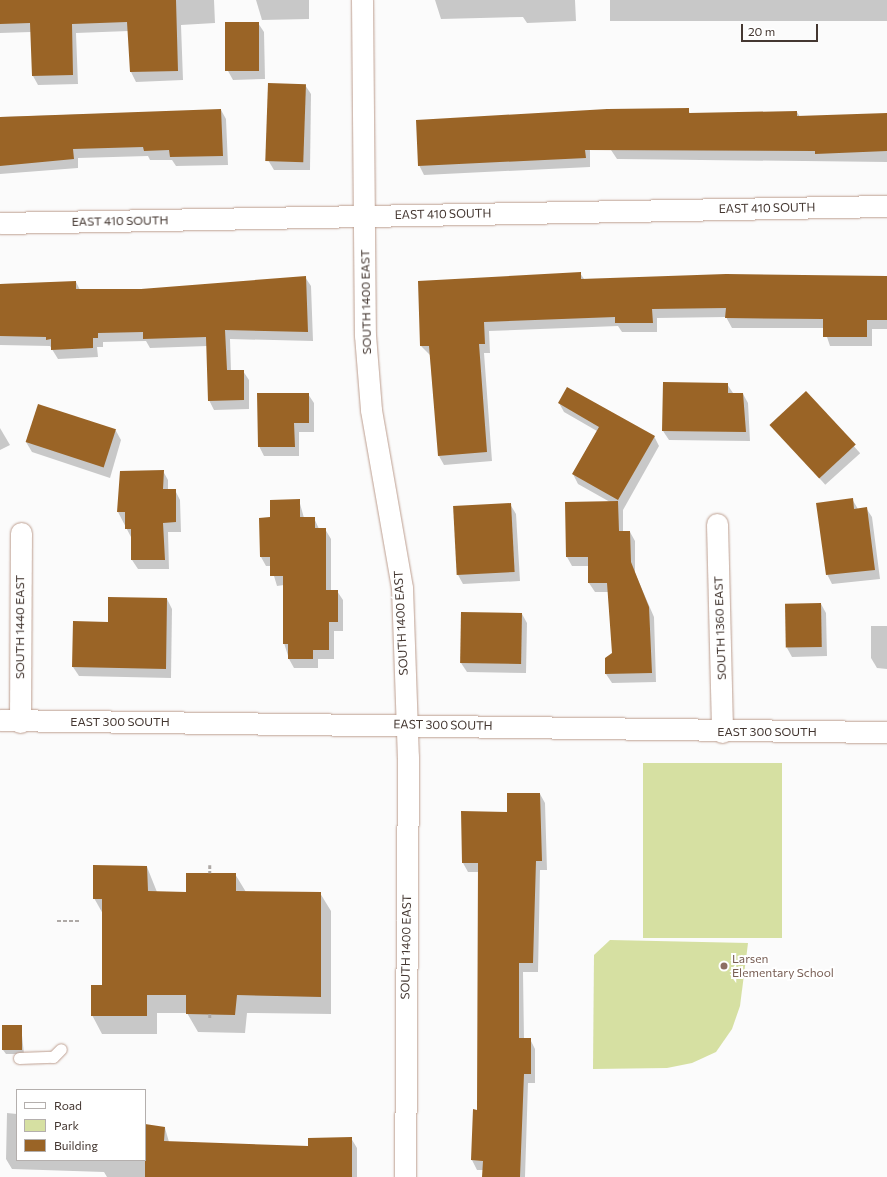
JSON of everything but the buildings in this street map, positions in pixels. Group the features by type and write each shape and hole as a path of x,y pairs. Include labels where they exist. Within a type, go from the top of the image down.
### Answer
{"street":[{"name":"SOUTH 1400 EAST","path":"362,0 365,335 371,410 402,588 407,725 405,1177"},
{"name":"EAST 410 SOUTH","path":"0,223 887,206"},
{"name":"SOUTH 1360 EAST","path":"717,524 722,732"},
{"name":"SOUTH 1440 EAST","path":"10,721 21,533"},
{"name":"EAST 300 SOUTH","path":"10,721 407,725 722,732 887,732"}],"lane":[{"path":"19,1058 53,1057 61,1049"}],"path":[{"path":"210,866 210,873"},
{"path":"57,921 80,921"},
{"path":"210,1014 210,1019"}],"green space":[{"path":"643,763 782,763 782,938 643,938"},
{"path":"610,940 748,943 740,1006 732,1029 716,1052 692,1063 667,1068 593,1069 594,955"}],"place":[{"name":"Larsen Elementary School","path":"724,966"}]}
